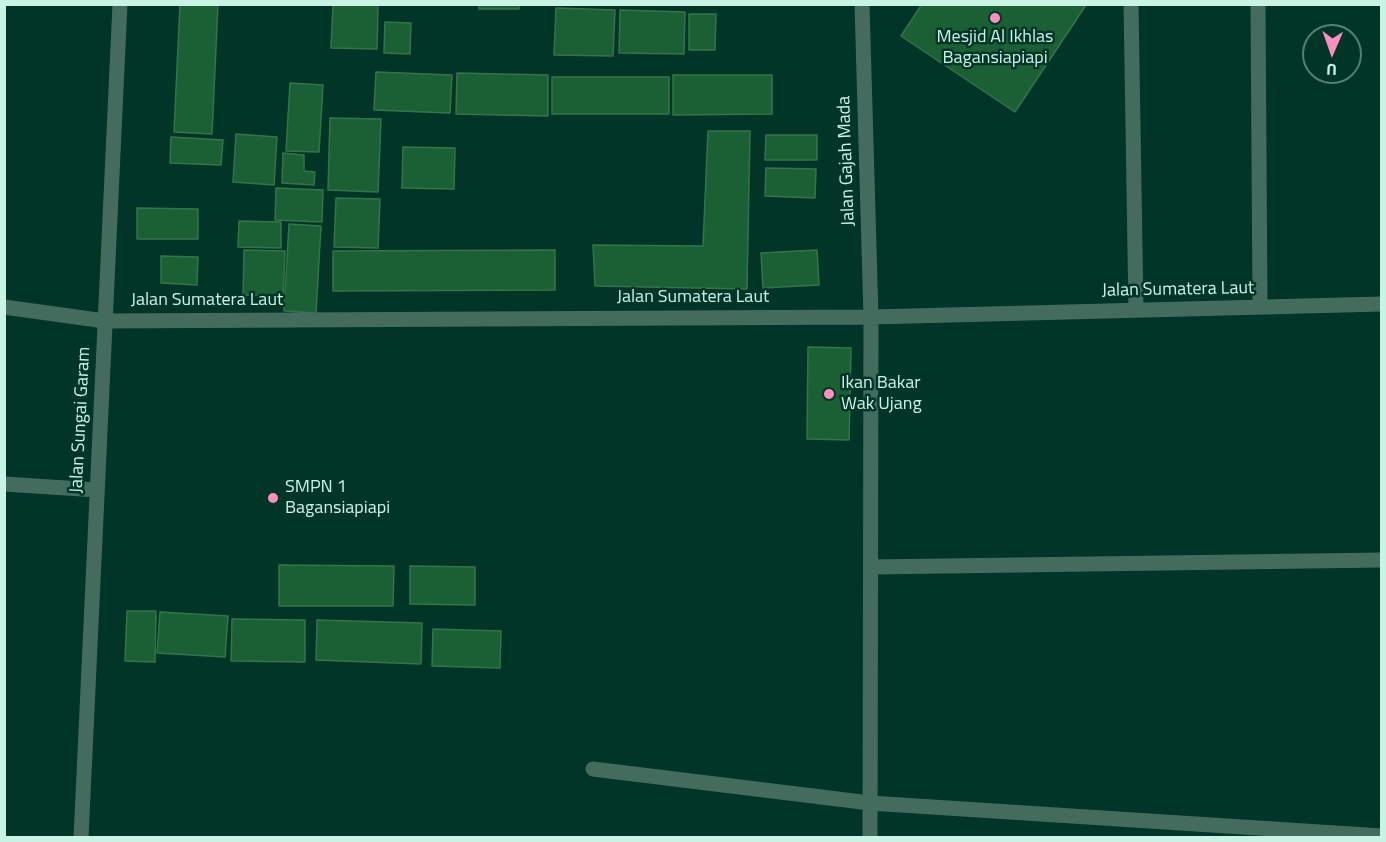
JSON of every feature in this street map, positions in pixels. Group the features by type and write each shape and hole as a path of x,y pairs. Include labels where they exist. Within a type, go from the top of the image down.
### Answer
{"street":[{"name":"Jalan Sungai Garam","path":"81,837 120,4"},
{"name":"Jalan Gajah Mada","path":"862,4 872,317 870,837"},
{"path":"1131,4 1136,310"},
{"path":"1258,4 1260,307"},
{"name":"Jalan Sumatera Laut","path":"4,307 105,321 872,317 1382,304"},
{"path":"4,484 97,490"},
{"path":"871,567 1382,560"},
{"path":"593,769 870,803 1382,836"}],"building":[{"path":"180,4 218,4 212,134 174,132"},
{"path":"333,4 378,4 377,49 331,48"},
{"path":"479,4 519,4 519,9 479,9"},
{"path":"922,4 1086,5 1015,112 901,36"},
{"path":"556,8 615,10 613,56 554,55"},
{"path":"620,10 685,12 684,54 619,53"},
{"path":"689,14 716,14 715,50 689,50"},
{"path":"385,22 411,23 410,54 384,53"},
{"path":"376,72 452,75 450,113 374,110"},
{"path":"457,73 548,75 548,116 456,114"},
{"path":"673,75 772,75 772,114 673,115"},
{"path":"552,77 669,77 669,114 552,114"},
{"path":"290,83 323,85 319,152 286,151"},
{"path":"330,118 381,119 378,192 328,190"},
{"path":"708,131 750,131 747,289 595,286 593,245 703,246"},
{"path":"236,134 277,137 274,185 233,182"},
{"path":"766,135 817,135 817,160 765,160"},
{"path":"171,137 223,140 221,165 170,163"},
{"path":"403,147 455,148 454,189 402,188"},
{"path":"283,153 304,155 304,171 315,172 314,185 282,183"},
{"path":"766,168 816,169 815,198 765,196"},
{"path":"276,188 323,190 322,222 275,220"},
{"path":"336,198 380,199 378,248 334,247"},
{"path":"137,208 198,209 198,239 137,239"},
{"path":"239,221 281,222 281,248 238,247"},
{"path":"289,224 321,226 316,313 284,311"},
{"path":"244,250 285,251 283,296 243,295"},
{"path":"555,250 555,290 333,291 333,251"},
{"path":"817,250 819,285 763,288 761,253"},
{"path":"161,256 198,257 197,285 161,283"},
{"name":"Ikan Bakar Wak Ujang","path":"808,347 851,348 849,440 807,439"},
{"path":"279,565 394,566 393,606 279,606"},
{"path":"410,566 475,567 475,605 410,604"},
{"path":"127,611 156,611 155,662 125,661"},
{"path":"160,612 228,616 225,657 157,653"},
{"path":"232,619 305,620 305,662 231,661"},
{"path":"317,620 422,623 421,664 316,660"},
{"path":"433,629 501,631 500,668 432,666"}],"place":[{"name":"Mesjid Al Ikhlas Bagansiapiapi","path":"995,18"},
{"name":"Ikan Bakar Wak Ujang","path":"829,394"},
{"name":"SMPN 1 Bagansiapiapi","path":"273,498"}]}
